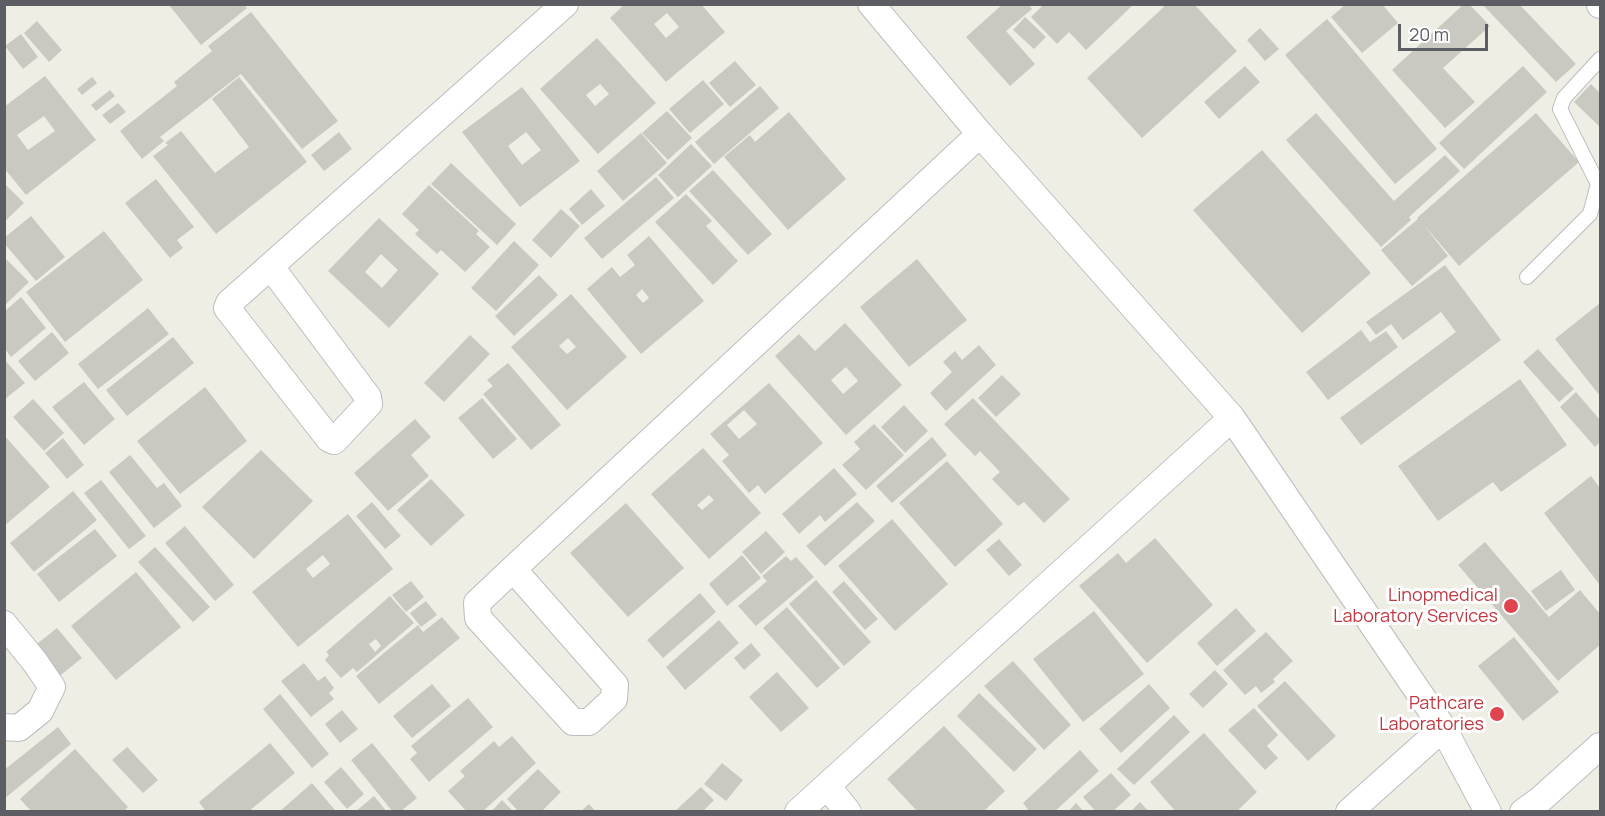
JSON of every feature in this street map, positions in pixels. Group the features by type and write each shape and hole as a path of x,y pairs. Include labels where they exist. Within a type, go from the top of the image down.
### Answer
{"street":[{"path":"271,267 368,397 369,404 334,441 329,439 227,308 229,303 565,4"},
{"path":"871,4 980,134 1232,418 1443,728 1488,812"},
{"path":"513,569 615,685 614,699 589,722 573,722 478,618 477,603 513,569 980,134"},
{"path":"798,812 1232,418"},
{"path":"4,624 52,687 40,711 19,728 4,727"},
{"path":"1349,812 1443,728"},
{"path":"1523,812 1541,799 1600,746"},
{"path":"827,786 848,812"}],"lane":[{"path":"1527,277 1590,214 1598,184 1560,109 1564,98 1600,59"}],"building":[{"path":"625,4 701,4 725,32 666,82 610,18","holes":["667,13 679,27 666,38 654,24"]},
{"path":"1003,4 1028,4 1032,9 1006,31 1035,64 1010,86 966,37"},
{"path":"1044,4 1134,4 1086,50 1069,32 1057,44 1031,17"},
{"path":"1167,4 1194,4 1237,51 1142,138 1087,78"},
{"path":"1346,4 1382,4 1398,23 1362,53 1331,17"},
{"path":"1464,4 1469,4 1490,26 1443,68 1475,102 1445,128 1392,70"},
{"path":"1482,4 1519,4 1576,64 1556,82"},
{"path":"169,5 244,5 247,8 201,45"},
{"path":"251,12 338,121 302,149 241,74 160,137 164,141 142,159 120,131 177,86 174,82 212,51 208,46"},
{"path":"1025,17 1046,37 1034,49 1013,30"},
{"path":"1327,19 1437,149 1395,184 1285,55"},
{"path":"37,21 62,50 49,62 24,33"},
{"path":"1260,28 1279,49 1265,61 1247,40"},
{"path":"21,34 38,57 23,69 5,46"},
{"path":"597,38 656,103 598,154 540,89","holes":["600,84 609,94 595,106 586,95"]},
{"path":"735,61 756,85 730,107 709,83"},
{"path":"1245,66 1260,82 1219,119 1204,102"},
{"path":"1523,66 1547,92 1464,169 1439,143"},
{"path":"45,76 96,140 26,195 4,168 4,107","holes":["44,116 55,131 28,150 17,135"]},
{"path":"92,77 97,83 82,95 77,89"},
{"path":"239,77 307,162 216,234 153,156 181,131 215,173 249,147 212,99"},
{"path":"703,80 724,104 690,133 669,109"},
{"path":"1591,84 1600,93 1600,127 1574,102"},
{"path":"760,86 779,108 714,164 695,142"},
{"path":"522,87 580,161 520,207 462,132","holes":["526,132 541,150 522,165 508,146"]},
{"path":"110,90 115,96 96,111 91,105"},
{"path":"118,103 126,112 110,124 102,115"},
{"path":"667,111 692,138 668,160 642,133"},
{"path":"789,112 846,179 788,230 724,157 750,135 755,142"},
{"path":"1316,113 1394,201 1445,155 1460,171 1409,217 1411,220 1381,247 1286,140"},
{"path":"1536,113 1579,162 1459,266 1423,224 1448,256 1412,286 1381,250"},
{"path":"339,132 352,149 324,171 311,155"},
{"path":"641,133 667,163 623,201 597,171"},
{"path":"691,144 712,166 678,197 658,175"},
{"path":"1262,150 1371,273 1302,333 1193,210"},
{"path":"451,163 516,224 497,245 431,184"},
{"path":"713,170 772,234 748,255 689,191"},
{"path":"656,177 674,198 602,259 584,238"},
{"path":"156,179 194,227 177,240 183,248 170,258 125,203"},
{"path":"4,183 24,203 4,222"},
{"path":"429,185 479,231 476,234 490,247 465,272 441,250 437,254 415,234 419,230 402,214"},
{"path":"591,189 605,206 582,225 569,209"},
{"path":"686,194 712,221 706,226 738,261 713,285 655,222"},
{"path":"561,209 580,226 551,258 532,240"},
{"path":"31,216 65,257 36,281 4,243 4,238"},
{"path":"379,218 439,274 389,328 328,271","holes":["381,254 398,270 382,288 365,272"]},
{"path":"104,231 143,280 65,342 26,292"},
{"path":"649,236 704,301 641,354 587,289 612,267 620,277 635,265 627,255","holes":["642,289 649,298 643,303 636,295"]},
{"path":"514,241 539,265 496,311 471,288"},
{"path":"917,259 967,320 909,367 860,307"},
{"path":"5,260 29,282 5,305"},
{"path":"1445,265 1501,340 1361,445 1340,418 1456,332 1441,312 1403,340 1391,324 1376,335 1366,322"},
{"path":"539,275 558,295 514,336 495,316"},
{"path":"571,294 627,357 567,410 511,347","holes":["568,338 576,347 567,354 559,346"]},
{"path":"21,297 46,328 11,357 5,349 5,311"},
{"path":"1600,303 1600,396 1555,339"},
{"path":"148,308 169,334 98,389 78,364"},
{"path":"845,323 902,385 846,435 775,356 799,334 815,351","holes":["846,367 858,381 843,394 831,380"]},
{"path":"1361,330 1370,342 1386,331 1398,347 1328,400 1306,372"},
{"path":"52,332 69,353 35,381 18,361"},
{"path":"470,335 490,354 444,402 424,383"},
{"path":"173,337 194,363 127,416 106,390"},
{"path":"979,345 996,365 946,411 930,393 952,372 943,362 955,351 962,360"},
{"path":"1538,349 1574,389 1559,402 1523,362"},
{"path":"4,359 25,383 4,400"},
{"path":"508,363 561,425 531,450 483,394 493,386 487,380"},
{"path":"1002,375 1021,394 996,417 978,398"},
{"path":"1520,379 1567,445 1501,492 1493,482 1438,521 1398,466"},
{"path":"84,382 115,419 84,445 52,407"},
{"path":"769,383 823,443 765,494 758,485 749,493 722,461 729,455 710,434","holes":["744,410 757,424 739,439 727,425"]},
{"path":"205,387 247,441 180,494 137,441"},
{"path":"1576,392 1600,420 1600,442 1595,447 1560,407"},
{"path":"482,398 517,439 493,459 458,418"},
{"path":"973,398 1070,499 1044,523 1024,502 1018,506 992,479 1000,472 980,451 975,456 944,424"},
{"path":"33,399 64,433 44,451 13,417"},
{"path":"904,405 928,431 905,453 881,427"},
{"path":"415,419 431,437 411,455 429,476 388,511 354,473"},
{"path":"874,424 904,455 866,490 842,465 860,449 854,442"},
{"path":"4,435 50,487 4,526"},
{"path":"932,437 947,455 892,503 876,486"},
{"path":"63,438 84,465 67,479 45,453"},
{"path":"703,448 761,513 709,559 651,494","holes":["709,495 714,500 702,510 697,505"]},
{"path":"261,450 313,501 254,559 202,507"},
{"path":"130,455 157,488 164,483 182,506 154,528 109,472"},
{"path":"947,461 1003,524 955,567 899,503"},
{"path":"834,468 857,494 825,522 820,515 799,534 782,514"},
{"path":"1591,476 1600,488 1600,585 1544,513"},
{"path":"431,479 465,515 431,546 397,510"},
{"path":"101,480 146,536 129,549 84,493"},
{"path":"73,491 97,520 34,572 10,543"},
{"path":"372,502 401,536 385,549 356,516"},
{"path":"857,502 875,521 825,566 806,546"},
{"path":"626,503 684,568 628,617 570,553"},
{"path":"348,514 393,569 298,647 252,592","holes":["323,555 330,564 313,578 306,569"]},
{"path":"892,519 948,584 895,631 838,566"},
{"path":"185,526 234,585 215,601 165,543"},
{"path":"95,529 117,556 59,602 37,574"},
{"path":"766,531 785,552 761,574 742,552"},
{"path":"1155,538 1213,605 1147,663 1079,586 1118,553 1126,563"},
{"path":"999,539 1022,565 1009,576 986,550"},
{"path":"1485,542 1549,617 1580,590 1600,614 1600,645 1558,681 1458,565"},
{"path":"155,547 210,607 193,622 138,562"},
{"path":"742,555 761,578 727,606 709,584"},
{"path":"786,556 791,561 796,557 814,577 756,626 738,606 767,581 762,576"},
{"path":"1561,570 1575,590 1546,611 1531,591"},
{"path":"136,572 181,627 116,680 71,626"},
{"path":"816,580 871,642 844,666 789,604"},
{"path":"411,581 424,597 406,612 392,595"},
{"path":"844,581 878,619 865,630 832,592"},
{"path":"700,593 716,612 663,658 647,640"},
{"path":"390,596 414,623 357,672 353,668 341,678 325,660 329,655 326,652","holes":["376,639 381,646 375,652 369,644"]},
{"path":"426,601 437,615 421,627 410,613"},
{"path":"787,607 840,668 817,688 763,628"},
{"path":"1236,608 1256,631 1217,666 1197,643"},
{"path":"1094,611 1144,674 1083,722 1033,659"},
{"path":"442,617 460,638 379,704 356,676 418,625 423,632"},
{"path":"719,620 739,643 685,690 666,667"},
{"path":"57,628 82,658 57,678 32,648"},
{"path":"1266,632 1293,661 1273,679 1275,682 1261,693 1256,686 1245,695 1223,670"},
{"path":"1514,637 1559,692 1523,721 1478,666"},
{"path":"751,643 761,655 744,670 734,658"},
{"path":"1013,661 1071,725 1044,750 984,686"},
{"path":"304,663 318,681 325,676 334,688 329,693 334,699 311,717 281,681"},
{"path":"1215,670 1228,684 1203,708 1189,694"},
{"path":"777,672 809,708 781,732 749,697"},
{"path":"1285,681 1336,736 1308,761 1257,706"},
{"path":"432,684 451,706 412,738 393,716"},
{"path":"1149,684 1170,708 1121,753 1099,729"},
{"path":"979,693 1037,749 1014,772 957,716"},
{"path":"280,694 329,754 312,768 263,709"},
{"path":"468,698 493,727 429,782 410,759 417,753 411,746"},
{"path":"1254,708 1278,735 1267,746 1278,758 1265,770 1228,730"},
{"path":"342,710 358,729 340,743 325,724"},
{"path":"1174,715 1190,732 1134,785 1117,769"},
{"path":"944,726 1005,791 983,812 918,812 887,779"},
{"path":"58,727 71,744 4,799 4,770"},
{"path":"1204,733 1257,792 1236,812 1176,812 1150,782"},
{"path":"512,736 536,763 482,812 467,812 448,791 465,776 460,771 494,741 499,747"},
{"path":"270,743 295,773 248,812 206,812 199,802"},
{"path":"372,743 417,798 400,812 393,812 351,760"},
{"path":"127,747 158,780 143,793 112,760"},
{"path":"75,749 128,807 123,812 32,812 20,799"},
{"path":"1080,750 1099,771 1054,812 1030,812 1023,803"},
{"path":"722,763 743,780 726,801 704,784"},
{"path":"341,767 364,794 347,809 324,782"},
{"path":"538,769 561,792 541,812 519,812 507,799"},
{"path":"1111,773 1131,795 1112,812 1096,812 1083,797"},
{"path":"312,783 335,810 334,812 279,812"},
{"path":"701,787 714,800 702,812 674,812"},
{"path":"374,796 387,812 355,812"},
{"path":"502,800 514,812 491,812"},
{"path":"1140,802 1149,812 1130,812"},
{"path":"1076,803 1084,812 1068,812"},
{"path":"589,804 596,812 580,812"}],"place":[{"name":"Linopmedical Laboratory Services","path":"1511,606"},
{"name":"Pathcare Laboratories","path":"1497,714"}]}
